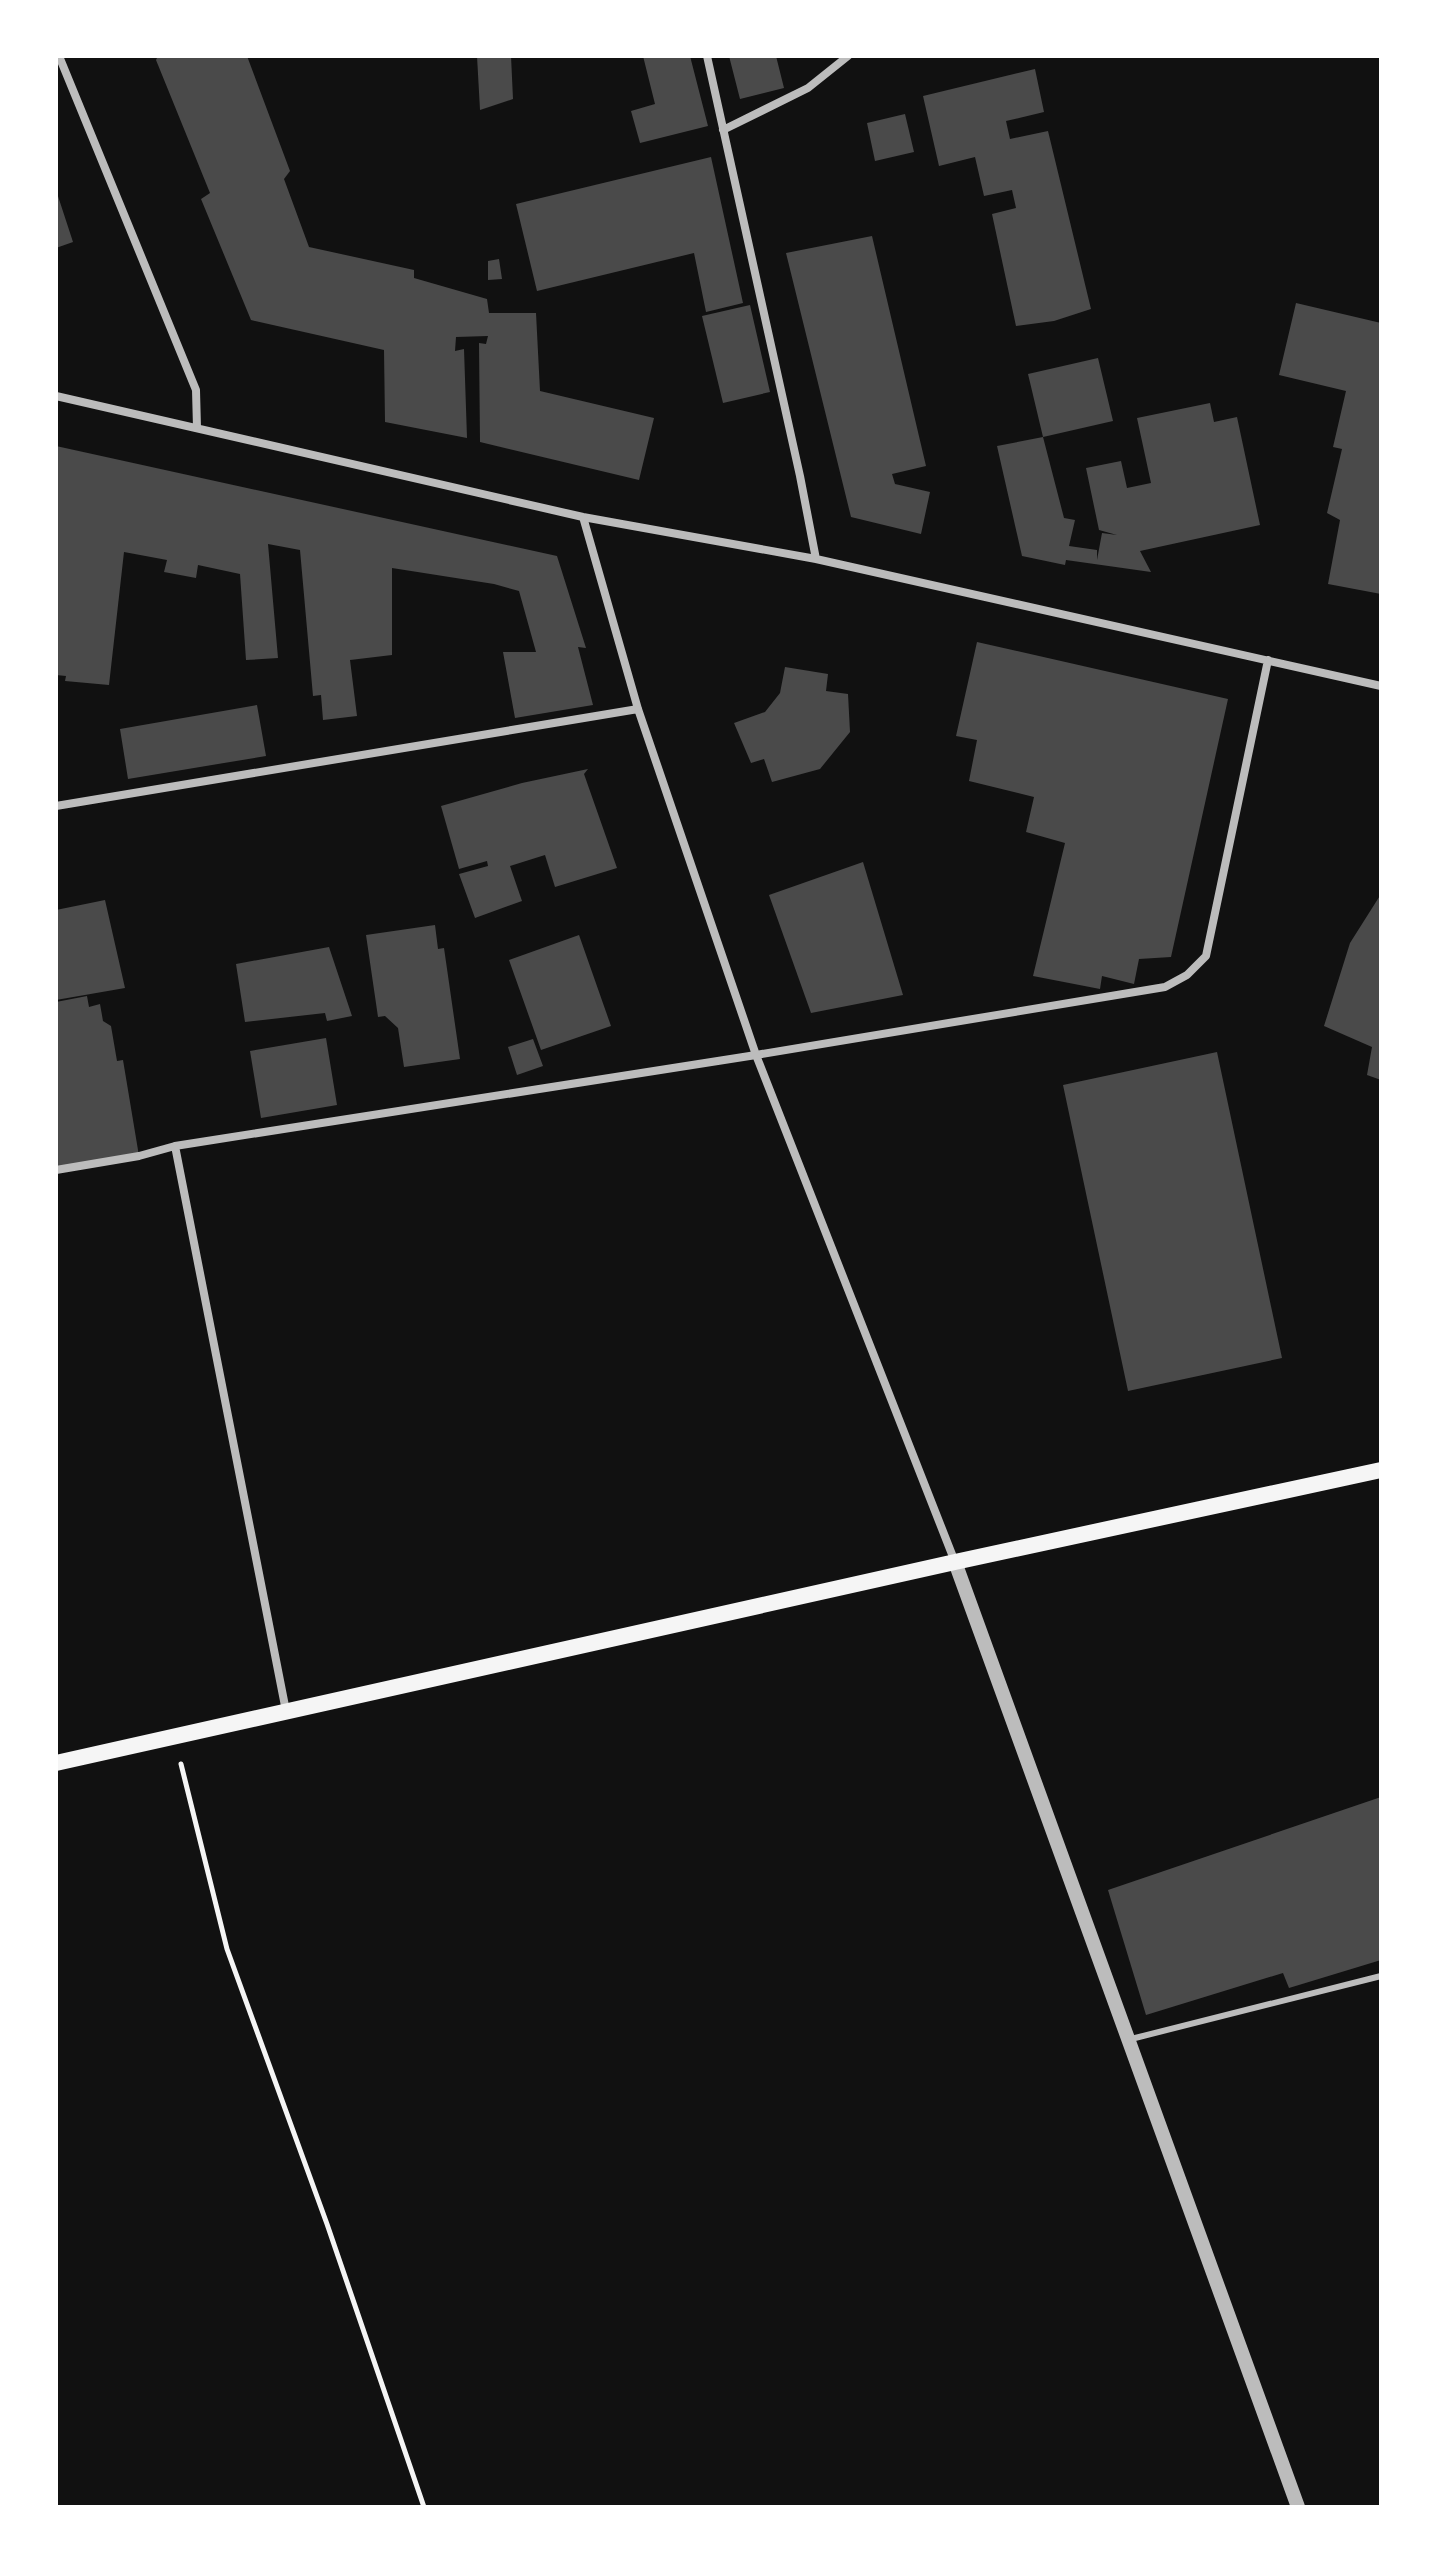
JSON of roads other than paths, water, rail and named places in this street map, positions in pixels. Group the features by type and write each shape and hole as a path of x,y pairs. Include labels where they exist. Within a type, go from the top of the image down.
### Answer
{"main road":[{"path":"56,1763 1381,1470"}],"street":[{"path":"59,56 196,390 197,428"},
{"path":"707,56 816,559"},
{"path":"723,130 808,88 848,56"},
{"path":"56,396 583,517 816,559 1381,686"},
{"path":"583,517 638,709 756,1055 955,1562 1298,2507"},
{"path":"56,1170 139,1156 175,1146 1165,987 1187,975 1206,956 1268,660"},
{"path":"56,806 638,709"},
{"path":"175,1146 286,1711"}],"lane":[{"path":"1127,2040 1381,1976"}]}
